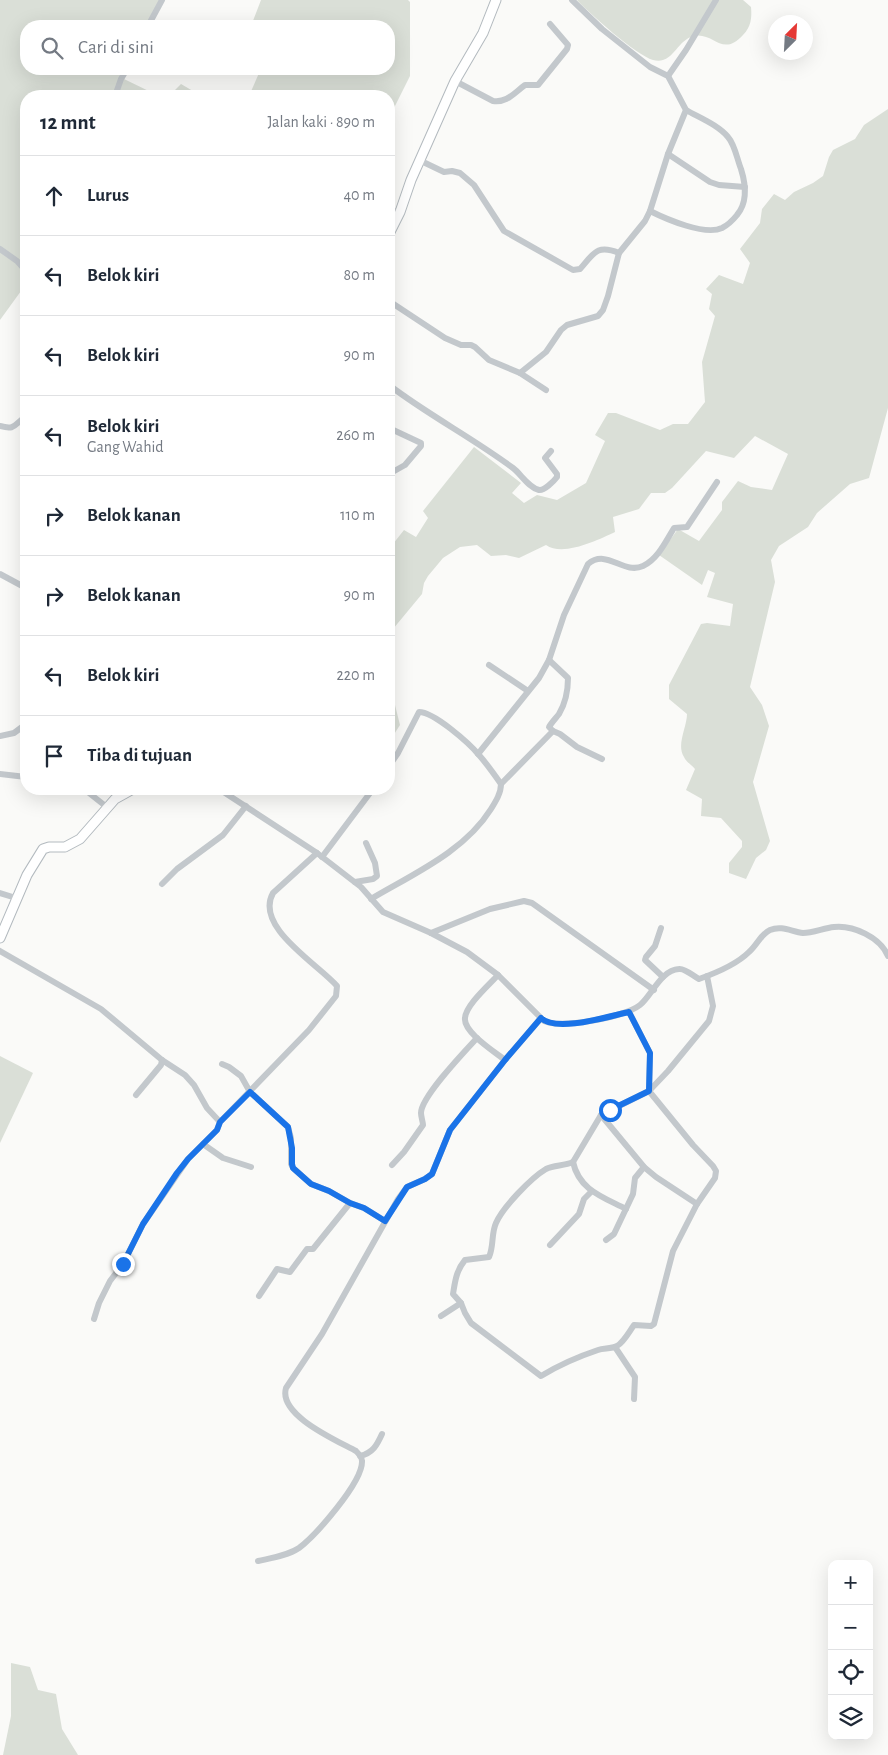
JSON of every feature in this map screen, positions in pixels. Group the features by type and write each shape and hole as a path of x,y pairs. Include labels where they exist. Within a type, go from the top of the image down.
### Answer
{"street":[{"path":"151,20 162,0"},
{"path":"395,222 419,160 455,81 483,33 496,0"},
{"path":"572,0 602,29 650,67 668,76 686,110 720,130 729,138 745,187 745,202 732,221 721,229 711,230 680,225 650,211"},
{"path":"668,76 716,0"},
{"path":"455,81 493,101 500,102 506,100 524,85 538,85 567,49 568,45 550,24"},
{"path":"117,90 123,75"},
{"path":"520,373 546,352 561,330 568,325 598,316 603,310 619,253 645,221 650,211 668,154 686,110"},
{"path":"668,154 710,182 719,185 745,187"},
{"path":"419,160 444,172 460,173 474,185 504,231 573,270 580,269 592,255 601,249 610,249 619,253"},
{"path":"395,211 400,212"},
{"path":"0,249 20,265"},
{"path":"395,305 432,331 461,345 475,347 489,360 520,373 546,390"},
{"path":"395,389 514,468 527,482 539,490 543,489 557,477 557,474 545,458 551,451"},
{"path":"0,426 13,428 20,422"},
{"path":"395,431 422,443 405,465 395,471"},
{"path":"478,754 539,678 549,660 564,615 588,564 593,560 602,558 633,568 642,567 658,554 674,528 687,527 717,482"},
{"path":"0,574 20,585"},
{"path":"549,660 568,678 568,692 565,701 559,714 549,727 578,747 602,759"},
{"path":"489,664 528,691"},
{"path":"395,757 419,712 431,715 439,719 478,754 500,784"},
{"path":"0,736 14,733 20,728"},
{"path":"371,899 439,858 471,835 482,824 497,799 500,784 553,731"},
{"path":"0,774 20,776"},
{"path":"92,795 108,808"},
{"path":"0,938 26,875 43,849 65,847 80,839 115,799 122,795"},
{"path":"229,795 320,855 355,882 383,912 431,932 467,952 498,975 541,1018 550,1023 565,1024 594,1020 629,1012 639,1006 663,977 671,971 684,970 699,979 707,976 727,967 748,954 764,934 775,928 804,933 842,927 855,930 882,944 888,956"},
{"path":"94,1319 99,1303 110,1281 123,1264 143,1224 177,1173 217,1130 220,1122 309,1030 336,996 337,986 286,939 276,926 269,910 268,902 273,893 320,855 367,795"},
{"path":"162,884 177,869 223,835 246,806"},
{"path":"355,882 376,879 377,876 375,863 366,843"},
{"path":"0,893 16,898"},
{"path":"431,932 490,909 524,900 532,903 654,990"},
{"path":"661,928 655,946 645,960 663,977"},
{"path":"0,951 101,1009 162,1060 185,1075 194,1085 207,1108 220,1122"},
{"path":"498,975 472,1004 465,1017 466,1023 477,1038 505,1060"},
{"path":"626,1209 591,1192 575,1173 573,1162 601,1115 649,1091 668,1071 711,1018 713,999 707,976"},
{"path":"573,1162 545,1170 521,1190 504,1209 495,1226 489,1257 465,1260 460,1265 453,1294 461,1303 471,1323 541,1376 561,1364 601,1349 615,1347 621,1343 634,1325 651,1326 654,1324 673,1251 697,1204 713,1182 716,1171 693,1146 649,1091 650,1053 629,1012"},
{"path":"258,1561 289,1554 299,1548 330,1518 348,1494 362,1462 356,1451 312,1427 292,1410 286,1402 284,1393 286,1388 322,1334 385,1221 407,1187 432,1174 450,1130 541,1018"},
{"path":"392,1166 423,1125 421,1113 425,1101 457,1059 477,1038"},
{"path":"136,1095 161,1066 162,1060"},
{"path":"222,1064 242,1076 250,1092 288,1127 291,1138 293,1168 311,1184 364,1208 385,1221"},
{"path":"601,1115 644,1167 697,1204"},
{"path":"203,1144 223,1158 251,1167"},
{"path":"606,1240 614,1234 633,1194 635,1178 644,1167"},
{"path":"550,1245 579,1214 584,1199 591,1192"},
{"path":"259,1296 277,1269 290,1272 307,1249 313,1249 350,1203"},
{"path":"441,1316 461,1303"},
{"path":"615,1347 635,1377 634,1399"},
{"path":"360,1456 368,1454 376,1447 382,1434"}],"shaded area":[{"path":"0,0 160,0 151,20 20,20 20,75 126,75 124,79 147,90 20,90 20,292 0,320"},
{"path":"261,0 408,0 410,2 410,76 395,106 395,90 252,90 258,75 395,75 395,20 253,20"},
{"path":"577,0 743,0 751,7 751,19 746,32 736,41 724,44 707,37 694,36 683,42 666,59 660,61 645,57 625,43"},
{"path":"181,84 191,90 175,90"},
{"path":"888,109 888,408 869,478 850,484 817,513 808,527 779,546 771,560 775,582 750,687 762,705 769,726 753,782 770,841 766,850 756,858 746,879 729,873 729,863 742,847 742,841 721,818 701,816 702,799 686,790 695,769 686,760 681,747 687,714 669,699 669,685 701,624 730,626 733,604 707,597 715,573 708,570 702,585 659,555 678,529 699,541 722,510 722,502 738,481 751,487 772,490 788,454 755,436 734,458 706,451 672,488 665,493 651,493 639,509 613,517 615,532 580,546 562,549 546,545 519,558 506,555 491,556 477,545 460,547 443,558 428,576 424,583 422,594 395,627 395,541 404,530 416,537 428,518 423,511 474,447 521,483 512,493 524,503 537,495 557,500 586,483 605,441 595,435 608,413 616,413 660,430 673,424 688,424 705,402 702,362 715,316 709,309 712,294 706,289 719,275 743,284 750,263 740,249 760,223 762,209 774,194 785,200 794,192 823,176 833,150 855,139 864,125"},
{"path":"395,705 400,725 395,733"},
{"path":"0,1056 33,1073 0,1143"},
{"path":"11,1663 30,1667 38,1690 56,1694 62,1729 78,1755 3,1755 11,1716"}],"route":[{"path":"123,1264 143,1224 177,1173 217,1130 220,1122 250,1092 288,1127 291,1138 293,1168 311,1184 364,1208 385,1221 407,1187 432,1174 450,1130 541,1018 550,1023 565,1024 629,1012 650,1053 649,1091 610,1110"}]}
